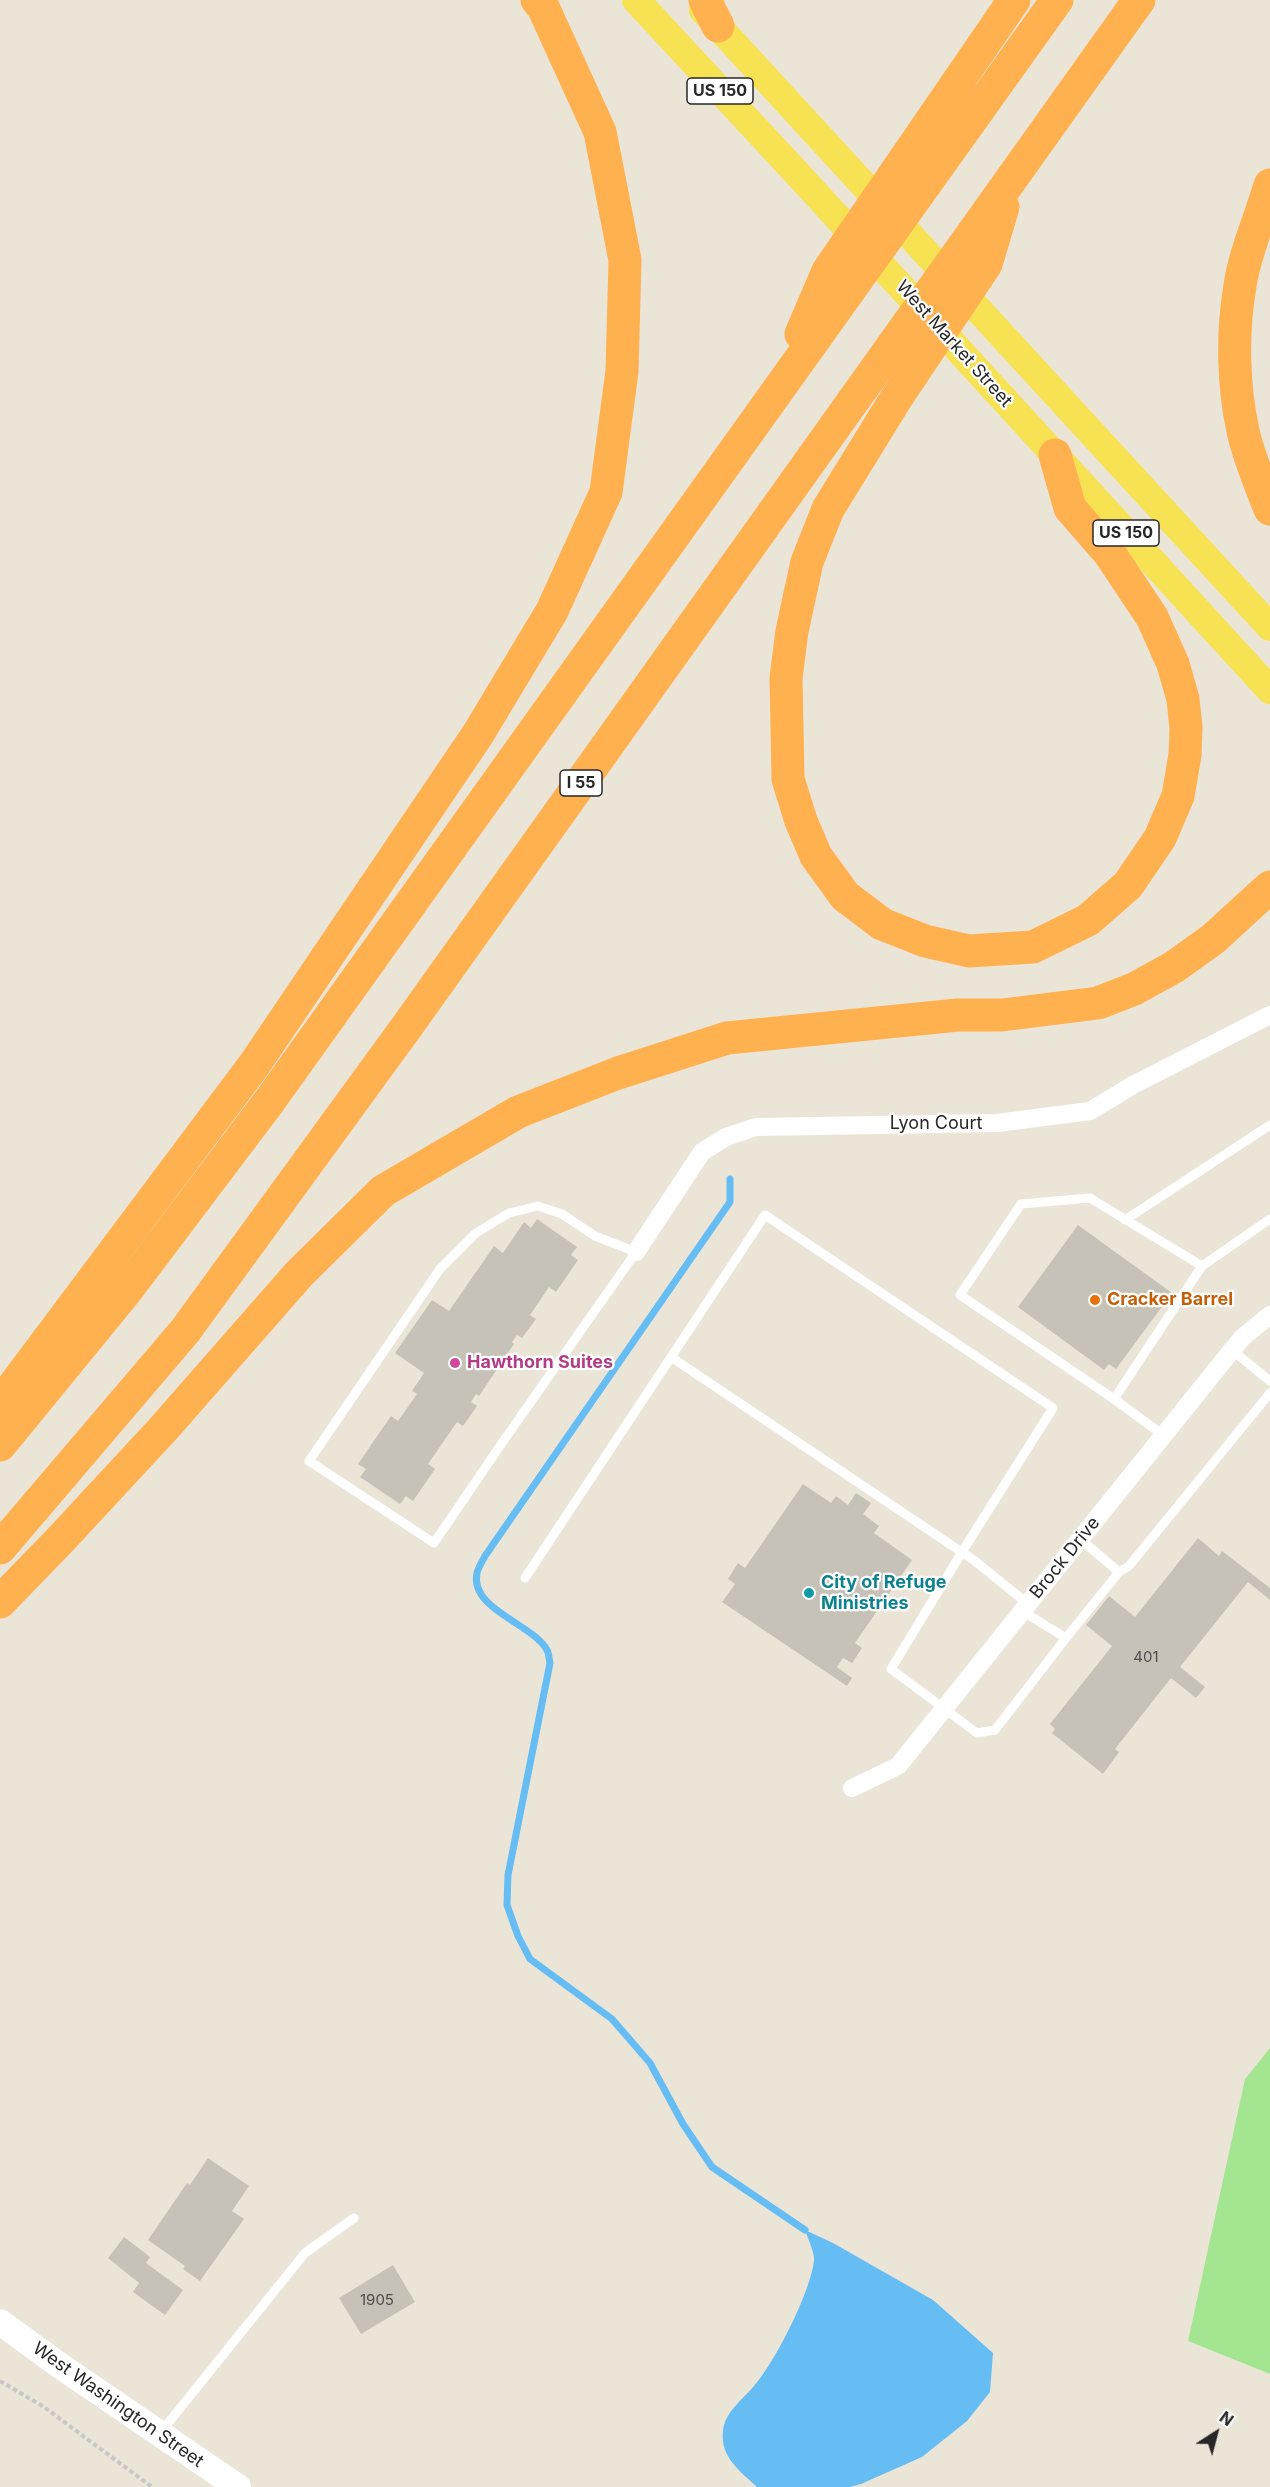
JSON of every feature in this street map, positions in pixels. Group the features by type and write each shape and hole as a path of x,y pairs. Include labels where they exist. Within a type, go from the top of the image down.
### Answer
{"highway":[{"path":"0,1404 254,1065 478,734 552,611 606,492 622,371 625,260 600,132 543,7 537,0"},
{"path":"778,388 828,271 1014,0"},
{"path":"0,1445 126,1291 271,1099 1057,0"},
{"name":"I 55","path":"0,1548 205,1304 408,1025 1139,0"},
{"path":"1010,182 986,264 897,397 828,509 807,562 792,631 786,678 788,779 801,821 816,856 845,896 882,924 925,941 969,951 1033,947 1088,920 1128,885 1160,838 1178,796 1185,755 1186,728 1183,699 1173,664 1152,616 1110,554 1070,507 1055,455"},
{"path":"1270,185 1240,284 1236,348 1237,392 1243,432 1255,473 1270,509"},
{"path":"0,1602 164,1428 299,1274 383,1191 518,1112 618,1073 727,1038 958,1015 1002,1015 1098,1003 1134,989 1174,967 1213,939 1270,887"}],"main road":[{"name":"West Market Street","path":"636,0 1270,690"},
{"name":"US 150","path":"694,0 712,13 827,145 1270,627"},
{"name":"West Washington Street","path":"0,2322 237,2487"}],"street":[{"name":"Lyon Court","path":"636,1252 702,1152 726,1137 756,1127 997,1123 1090,1111 1133,1085 1270,1014"},
{"name":"Brock Drive","path":"852,1788 898,1766 1232,1350 1243,1337 1270,1315"}],"lane":[{"path":"1125,1220 1270,1125"},
{"path":"1163,1435 1114,1399 960,1295 1021,1204 1090,1198 1202,1266"},
{"path":"538,1206 562,1214 595,1236 636,1252 434,1543 309,1461 440,1269 476,1233 509,1213 538,1206"},
{"path":"525,1578 765,1215 1053,1408 891,1669 976,1732 995,1730 1119,1572 1129,1566 1270,1393"},
{"path":"1114,1399 1202,1266 1270,1219"},
{"path":"1232,1350 1270,1381"},
{"path":"671,1357 962,1552 1025,1608 1066,1638"},
{"path":"1080,1539 1119,1572"},
{"path":"159,2434 305,2253 354,2218"}],"path":[{"path":"0,2381 44,2407 152,2487"}],"green space":[{"path":"1270,2048 1270,2374 1188,2341 1245,2079"}],"water":[{"path":"805,2230 833,2243 933,2300 993,2353 990,2392 967,2421 922,2457 861,2484 850,2487 757,2487 732,2463 728,2456 723,2440 724,2424 735,2406 754,2386 772,2361 799,2308 814,2261"}],"building":[{"name":"Hawthorn Suites","path":"537,1219 577,1247 571,1255 578,1260 556,1292 549,1287 530,1315 536,1319 522,1338 517,1335 512,1342 514,1344 479,1396 476,1394 471,1402 477,1406 463,1426 457,1422 428,1464 435,1469 413,1501 406,1496 400,1504 360,1477 366,1469 358,1464 391,1416 398,1421 417,1394 412,1391 424,1373 395,1353 432,1300 449,1311 494,1246 503,1253 524,1222 531,1228"},
{"name":"Cracker Barrel","path":"1078,1225 1172,1293 1116,1369 1109,1364 1104,1370 1018,1307"},
{"name":"City of Refuge Ministries","path":"803,1484 831,1503 836,1496 848,1505 856,1493 871,1503 863,1514 879,1526 874,1533 912,1560 855,1643 862,1648 852,1663 843,1658 837,1667 852,1678 847,1686 722,1602 735,1584 728,1579 738,1563 745,1568"},
{"path":"1198,1538 1219,1556 1222,1551 1270,1588 1270,1600 1248,1582 1180,1667 1205,1687 1196,1698 1171,1678 1115,1749 1119,1752 1103,1774 1052,1733 1055,1729 1050,1724 1112,1646 1086,1625 1109,1596 1135,1617"},
{"path":"208,2158 249,2186 232,2211 244,2219 200,2281 183,2269 185,2266 148,2240 187,2183 190,2185"},
{"path":"124,2237 150,2257 146,2263 183,2290 165,2315 133,2292 139,2283 108,2258"},
{"path":"393,2265 415,2302 361,2334 339,2298"}],"waterway":[{"path":"730,1179 730,1202 485,1556 477,1573 477,1586 492,1606 540,1641 548,1651 550,1663 508,1875 507,1905 518,1936 530,1959 612,2019 650,2063 683,2124 712,2167 805,2230"}],"place":[{"name":"Cracker Barrel","path":"1095,1300"},
{"name":"Hawthorn Suites","path":"455,1363"},
{"name":"City of Refuge Ministries","path":"809,1593"}]}
